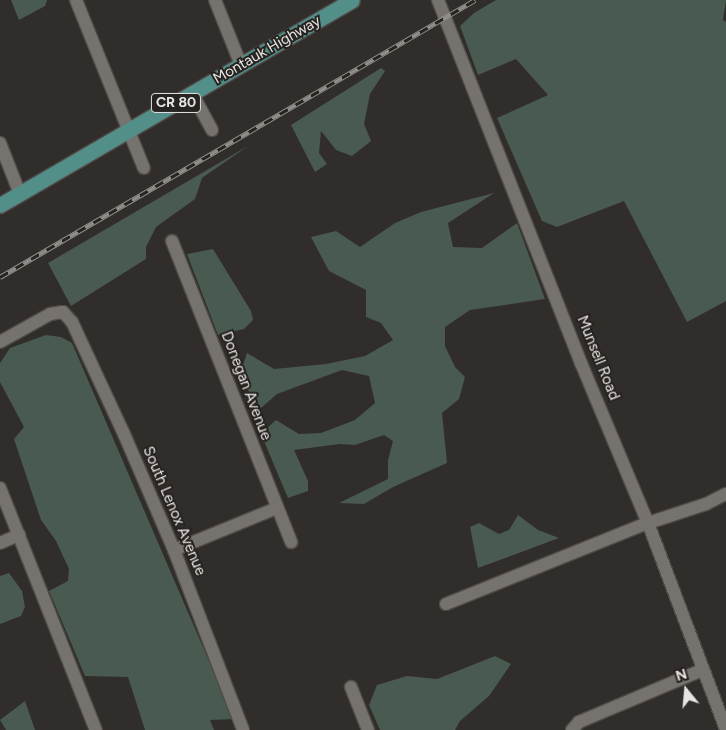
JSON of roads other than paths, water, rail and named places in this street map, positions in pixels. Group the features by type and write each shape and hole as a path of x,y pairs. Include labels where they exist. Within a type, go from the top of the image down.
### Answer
{"main road":[{"name":"Montauk Highway","path":"0,206 351,0"}],"street":[{"path":"76,0 144,168"},
{"path":"215,0 241,64"},
{"name":"Munsell Road","path":"438,0 578,354 648,523 726,730"},
{"path":"192,93 212,130"},
{"path":"0,143 20,194"},
{"name":"Donegan Avenue","path":"172,241 291,542"},
{"name":"South Lenox Avenue","path":"0,342 50,314 63,312 72,322 124,434 174,550 243,730"},
{"path":"0,488 96,730"},
{"path":"446,604 648,523 706,504 726,494"},
{"path":"174,550 277,508"},
{"path":"0,543 19,535"},
{"path":"572,730 580,722 702,670"},
{"path":"351,687 368,730"}],"railway":[{"path":"0,277 475,0"}]}
